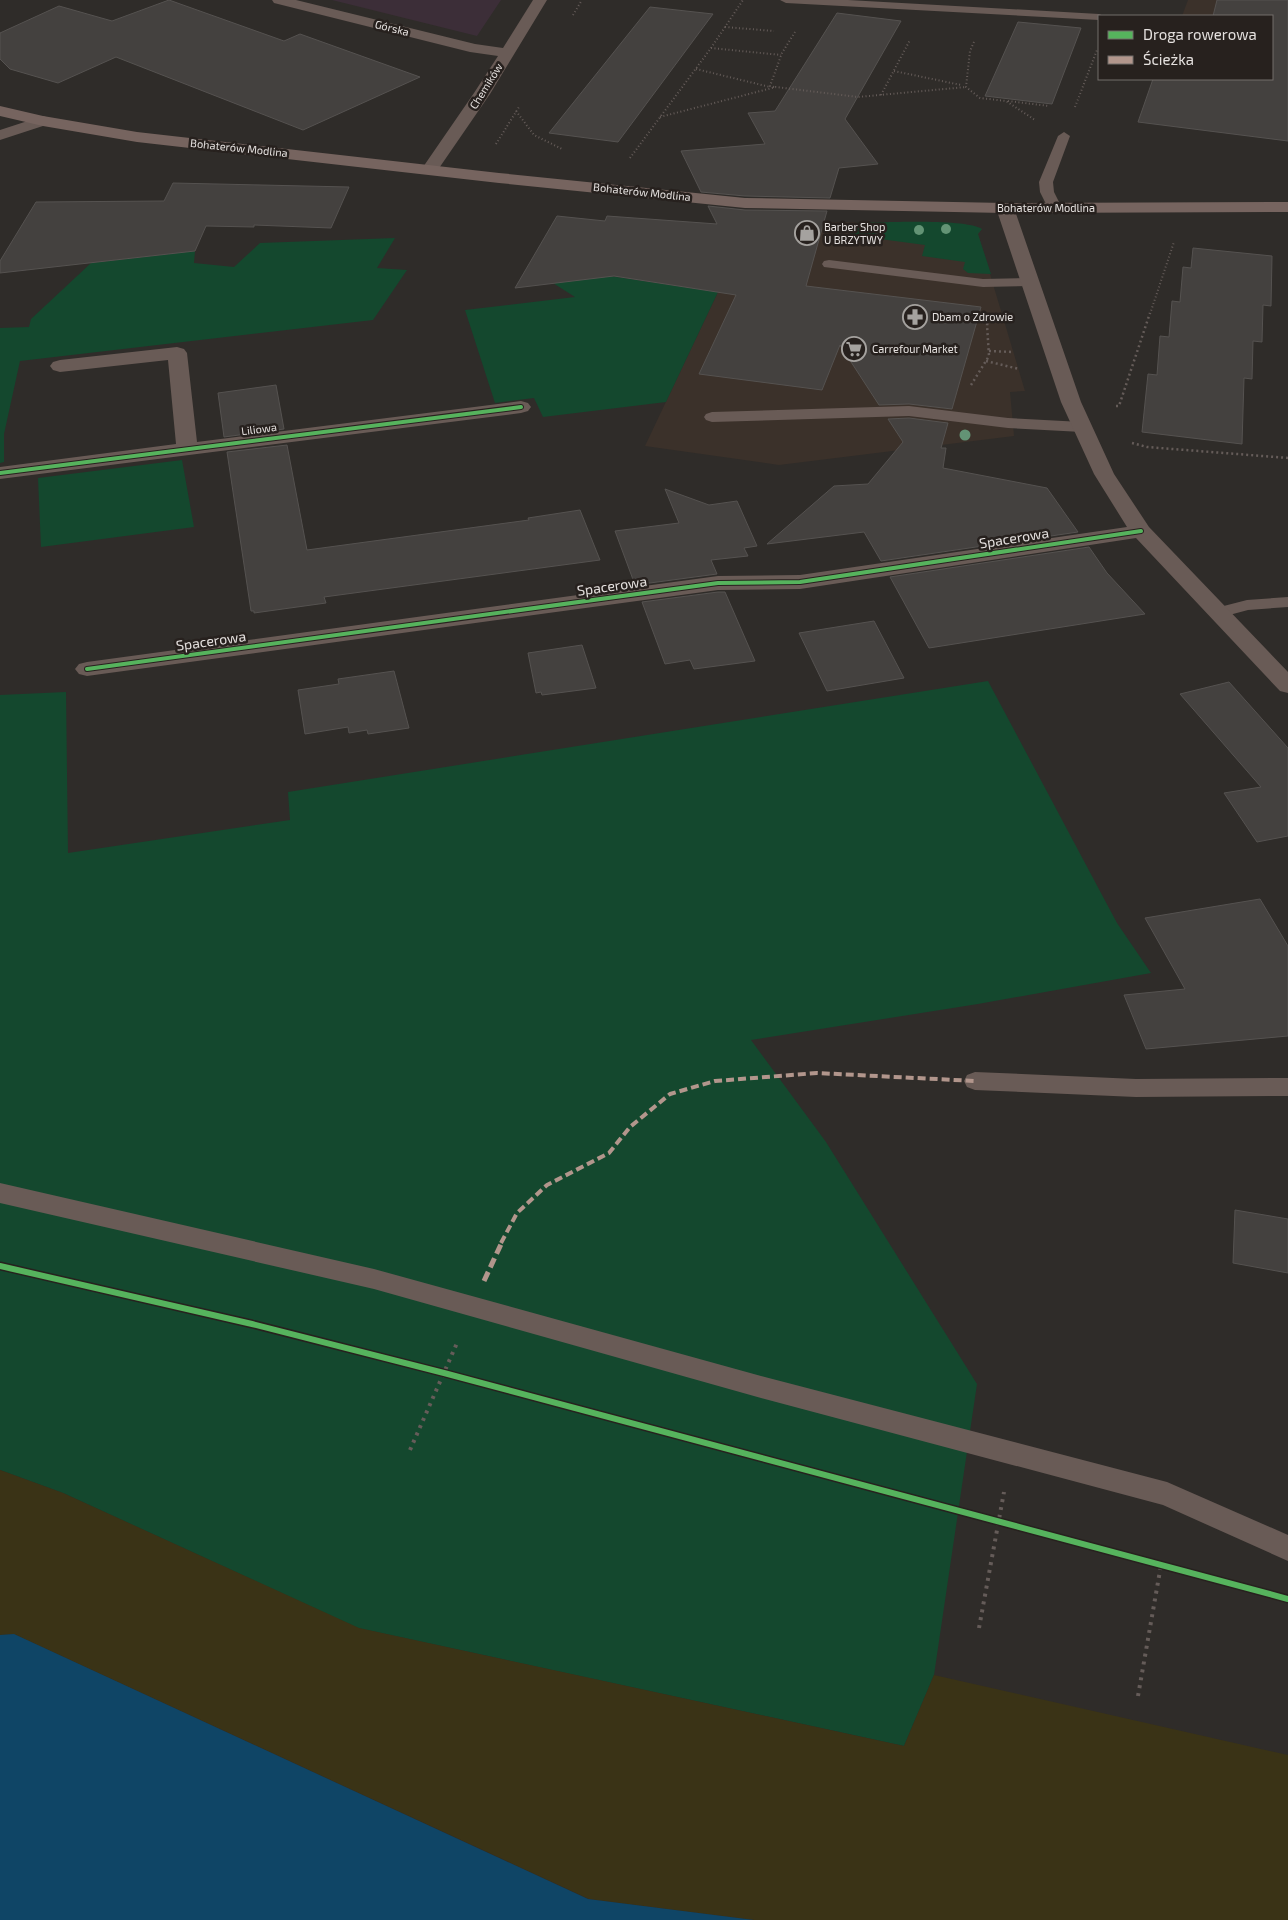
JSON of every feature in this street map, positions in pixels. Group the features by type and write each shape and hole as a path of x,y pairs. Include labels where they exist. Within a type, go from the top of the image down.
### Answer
{"main road":[{"name":"Bohaterów Modlina","path":"0,111 43,121 137,137 745,203 1005,208 1288,207"}],"street":[{"name":"Górska","path":"279,0 475,49 506,53"},
{"name":"Chemików","path":"429,170 482,94 540,0"},
{"path":"1,136 43,121"},
{"path":"1005,208 1071,402 1104,474 1141,531 1288,686"},
{"path":"60,366 176,353 187,448"},
{"name":"Liliowa","path":"0,473 521,407"},
{"name":"Spacerowa","path":"87,669 718,584 800,582 1141,531"}],"lane":[{"path":"788,0 1098,17"},
{"path":"1054,208 1046,182 1064,136"},
{"path":"829,264 983,283 1030,282"},
{"path":"712,417 909,411 1008,423 1082,427"},
{"path":"1218,613 1247,605 1288,602"},
{"path":"975,1081 1136,1088 1288,1087"},
{"path":"0,1192 374,1279 761,1387 1167,1494 1288,1548"}],"path":[{"path":"626,164 711,48 743,0"},
{"path":"769,88 782,55 813,1"},
{"path":"881,95 929,7"},
{"path":"966,86 970,51 989,10"},
{"path":"725,27 776,31"},
{"path":"711,48 782,55"},
{"path":"1006,101 1057,134 1064,136 1097,48"},
{"path":"696,69 769,88"},
{"path":"894,71 966,86 980,98 1074,109"},
{"path":"660,117 776,87 858,97 966,86"},
{"path":"482,94 506,96 534,135 567,151"},
{"path":"1110,405 1119,406 1175,238"},
{"path":"968,389 986,361 988,350 987,325 1000,282"},
{"path":"988,350 1001,352"},
{"path":"986,361 997,364"},
{"path":"1130,442 1147,447 1288,458"},
{"path":"0,1266 252,1324 444,1373 999,1520 1288,1599"},
{"path":"410,1450 444,1373"},
{"path":"979,1628 999,1520"},
{"path":"1138,1696 1161,1565"}],"shaded area":[{"path":"332,0 501,0 477,36"},
{"path":"1188,0 1288,0 1288,86 1234,80 1273,80 1273,15 1182,15"},
{"path":"824,222 944,223 968,225 982,229 978,234 1025,391 1010,392 1014,436 779,465 645,446 718,292 772,300 819,240"}],"green space":[{"path":"940,222 958,223 982,229 978,234 991,274 968,273 963,269 965,262 922,256 925,245 850,235 855,223"},
{"path":"395,238 377,268 407,270 373,320 20,361 4,434 4,462 0,463 0,328 29,327 31,319 91,263 195,251 194,263 234,267 260,243"},
{"path":"610,276 718,292 666,402 543,417 534,398 495,403 465,310 575,297 553,283"},
{"path":"182,460 194,527 41,547 38,478"},
{"path":"988,681 1117,923 1151,973 978,1004 751,1040 826,1142 977,1384 934,1675 904,1746 358,1628 63,1493 0,1470 0,695 66,692 68,853 290,820 288,792"}],"sand":[{"path":"0,1470 63,1493 359,1628 904,1746 934,1675 1288,1755 1288,1920 754,1920 589,1899 14,1634 0,1635"}],"water":[{"path":"14,1634 588,1899 754,1920 0,1920 0,1635"}],"building":[{"path":"169,0 284,41 300,34 420,77 303,130 116,57 58,83 10,69 0,59 0,33 59,6 112,21"},
{"path":"1217,0 1288,0 1288,141 1138,122 1153,80 1273,80 1273,15 1213,15"},
{"path":"650,7 713,14 618,142 549,133"},
{"path":"837,13 901,21 845,119 878,164 839,168 830,198 745,196 701,192 681,151 765,144 748,113 775,111"},
{"path":"1018,22 1081,28 1052,104 985,96"},
{"path":"173,183 349,187 331,228 254,225 254,227 206,226 195,251 0,273 0,261 36,202 164,201"},
{"path":"708,206 745,210 827,211 806,286 981,307 952,409 909,404 879,405 840,345 822,390 699,374 736,295 614,276 515,288 557,216 605,221 607,216 717,224"},
{"path":"1193,248 1272,256 1271,306 1263,305 1262,342 1253,341 1252,379 1244,378 1242,444 1142,432 1148,374 1157,375 1160,336 1169,337 1172,301 1180,302 1183,267 1191,268"},
{"path":"276,385 284,429 224,437 218,393"},
{"path":"909,418 948,423 941,448 946,448 943,468 1047,488 1078,532 881,561 864,532 767,544 834,486 868,484 903,442 888,419"},
{"path":"287,445 307,550 529,520 528,518 580,510 600,560 324,597 326,603 254,613 254,611 251,611 227,452"},
{"path":"665,489 709,505 737,501 757,546 744,548 748,556 711,560 717,574 635,585 615,531 679,523"},
{"path":"1089,547 1107,573 1145,614 929,648 890,577"},
{"path":"725,592 755,661 694,669 690,660 665,664 642,602"},
{"path":"874,621 904,678 827,691 799,633"},
{"path":"582,645 596,688 542,695 541,692 536,693 528,653"},
{"path":"394,671 409,728 368,734 367,730 349,733 348,727 305,734 298,690 339,684 338,679"},
{"path":"1229,682 1288,748 1288,836 1257,842 1224,793 1261,787 1180,694"},
{"path":"1260,899 1288,946 1288,1036 1146,1049 1124,995 1185,989 1145,918"},
{"path":"1235,1210 1288,1219 1288,1273 1233,1263"}],"marked path":[{"path":"484,1281 494,1256 517,1213 547,1185 609,1153 630,1127 670,1094 715,1081 817,1073 975,1081"}],"cycle path":[{"path":"0,473 521,407"},
{"path":"87,669 718,583 800,582 1141,531"},
{"path":"0,1266 252,1324 444,1373 1288,1599"}],"place":[{"name":"Barber Shop U BRZYTWY","path":"807,233"},
{"name":"Dbam o Zdrowie","path":"915,317"},
{"name":"Carrefour Market","path":"854,349"}]}
